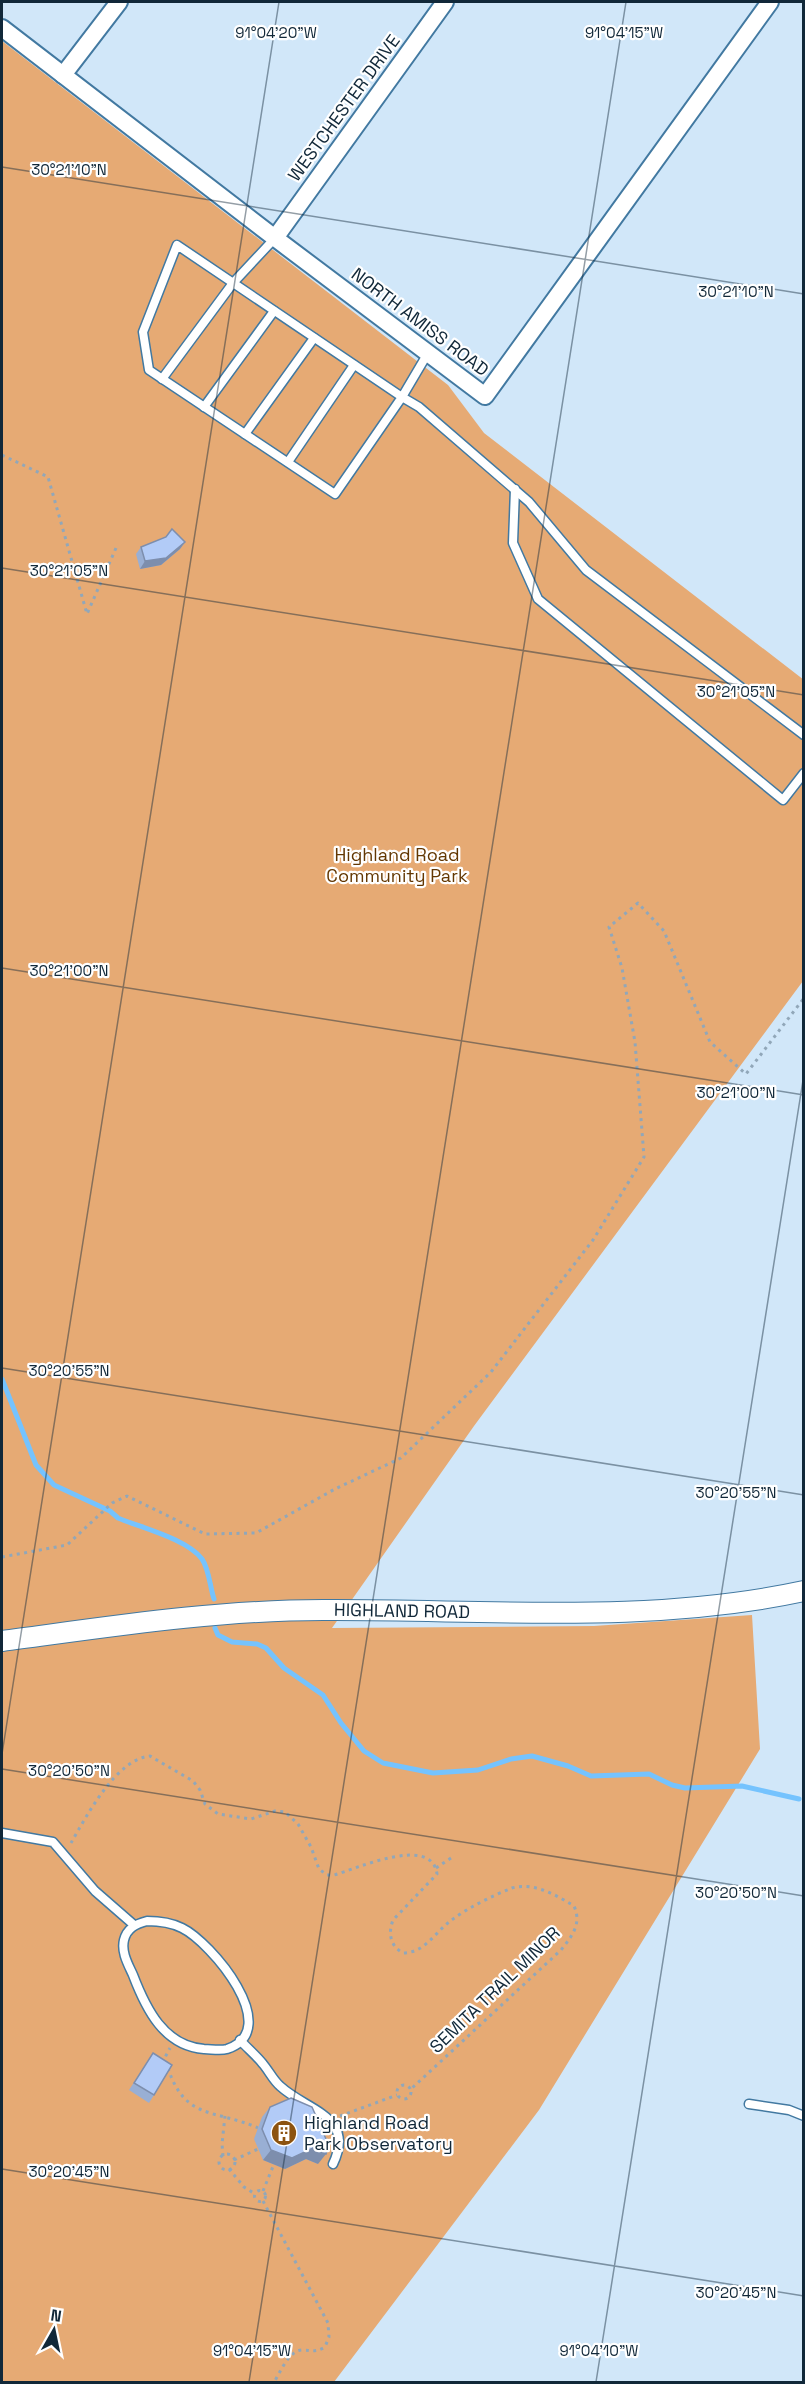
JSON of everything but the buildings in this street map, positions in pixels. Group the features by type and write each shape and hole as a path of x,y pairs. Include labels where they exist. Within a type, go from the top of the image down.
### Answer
{"street":[{"path":"63,75 119,2"},
{"name":"WESTCHESTER DRIVE","path":"275,238 445,2"},
{"name":"NORTH AMISS ROAD","path":"2,28 485,396 770,2"},
{"name":"HIGHLAND ROAD","path":"2,1641 233,1612 633,1611 705,1606 804,1591"}],"lane":[{"path":"162,379 233,283 275,238"},
{"path":"428,353 402,397 335,494 149,370 143,332 177,244 354,365 402,397 419,407 529,502 586,570 804,735"},
{"path":"204,407 274,311"},
{"path":"245,434 314,338"},
{"path":"288,462 354,365"},
{"path":"515,489 513,543 538,598 783,800 804,773"},
{"path":"2,1833 53,1842 95,1892 134,1925"},
{"path":"147,1921 160,1921 182,1928 197,1938 220,1962 238,1987 248,2011 248,2028 240,2040 227,2049 220,2050 192,2048 167,2035 142,1999 124,1953 123,1943 126,1933 134,1925 147,1921"},
{"path":"240,2040 264,2065 282,2089 329,2120 338,2131 340,2139 338,2154 333,2164"},
{"path":"749,2104 789,2110 804,2116"}],"path":[{"path":"2,455 48,477 87,614 116,548"},
{"path":"2,1557 67,1545 112,1503 127,1496 205,1534 256,1533 335,1489 401,1458 491,1372 593,1240 644,1157 635,1042 622,968 609,927 638,903 664,931 710,1042 746,1074 804,998"},
{"path":"64,1854 107,1786 136,1761 150,1756 193,1780 205,1804 218,1814 251,1819 275,1811 285,1812 298,1824 311,1847 319,1869 327,1875 407,1854 428,1858 436,1868 454,1856"},
{"name":"SEMITA TRAIL MINOR","path":"411,2089 561,1950 577,1928 578,1920 574,1906 565,1900 534,1887 520,1886 503,1892 449,1921 415,1951 399,1952 390,1933 393,1920 434,1879 437,1874 436,1868"},
{"path":"175,2040 160,2066 168,2068 184,2100 194,2107 258,2128"},
{"path":"406,2085 411,2089 412,2094 408,2099 400,2099 398,2095 401,2086 406,2085"},
{"path":"329,2120 398,2095"},
{"path":"224,2156 222,2144 225,2116"},
{"path":"234,2160 258,2149"},
{"path":"228,2154 234,2160 236,2164 229,2169 222,2168 219,2162 220,2158 228,2154"},
{"path":"263,2191 273,2164"},
{"path":"229,2169 238,2181 255,2194 257,2200 263,2201"},
{"path":"255,2194 260,2190 263,2191"},
{"path":"263,2191 267,2196 263,2201"},
{"path":"263,2201 322,2309 328,2323 329,2337 325,2347 316,2352 299,2350 292,2354 274,2382"}],"green space":[{"name":"Highland Road Community Park","path":"2,41 448,385 484,433 804,680 803,981 474,1426 332,1628 594,1626 752,1615 760,1749 539,2110 334,2382 2,2382"}],"waterway":[{"path":"2,1379 36,1465 54,1485 110,1511 118,1518 175,1540 195,1552 202,1559 206,1568 214,1599"},
{"path":"215,1628 218,1635 232,1642 257,1644 266,1648 284,1668 323,1695 341,1723 364,1751 383,1763 433,1773 478,1770 511,1759 532,1756 568,1766 591,1776 649,1774 672,1785 685,1788 742,1786 799,1799"}],"place":[{"name":"Highland Road Park Observatory","path":"284,2133"}]}
